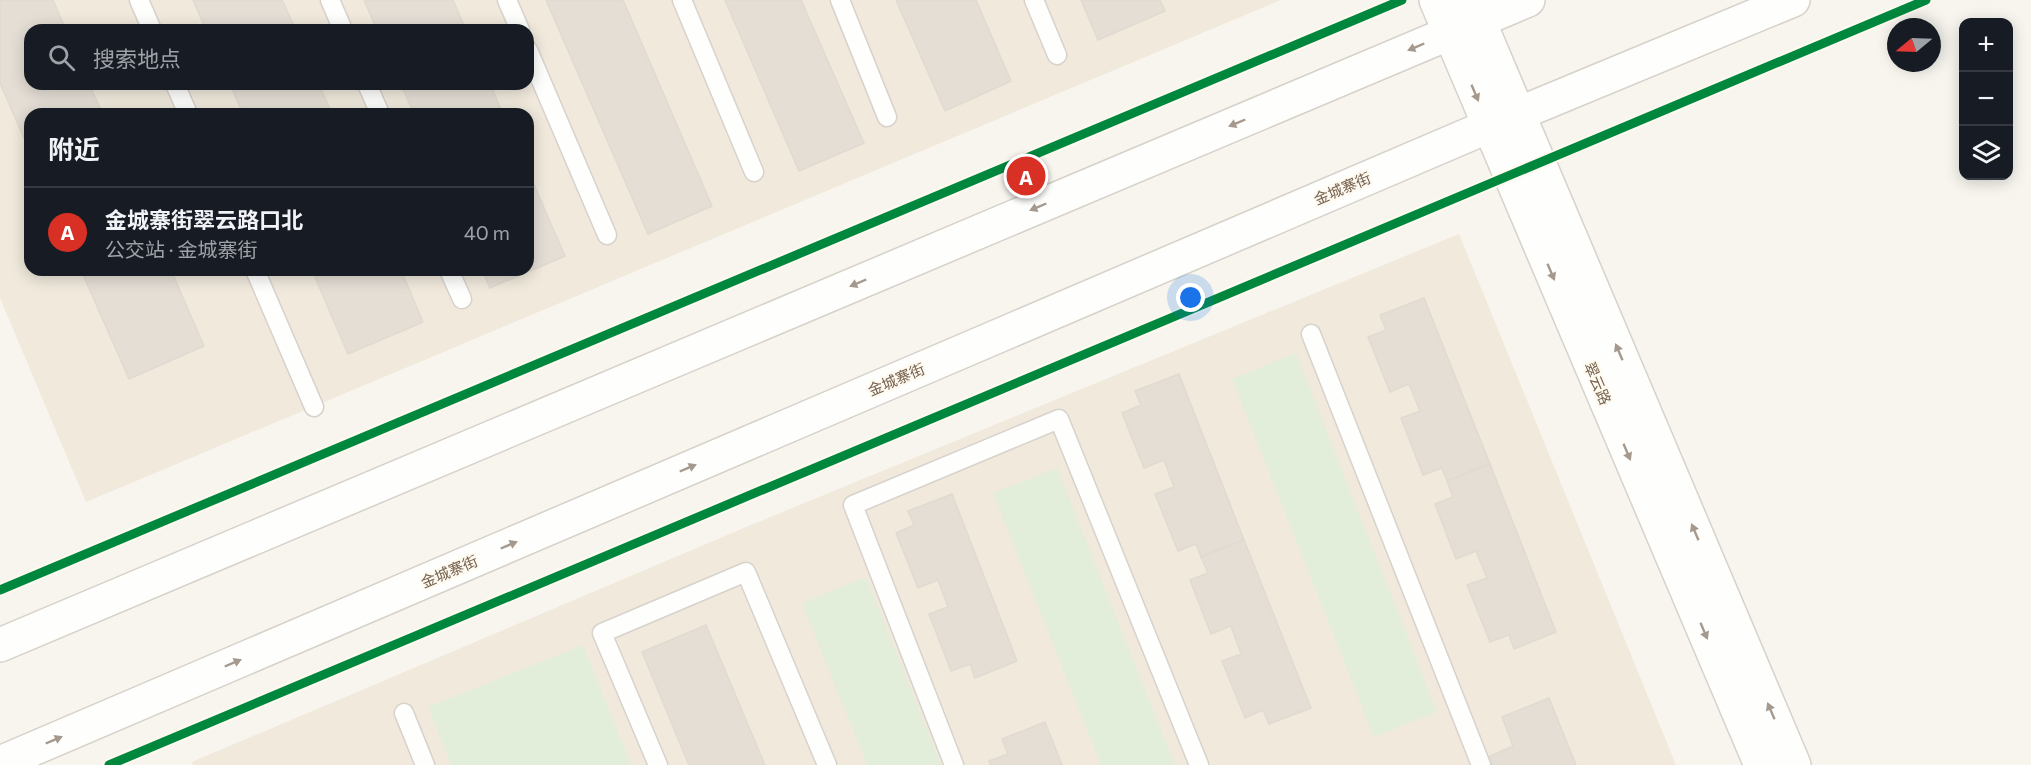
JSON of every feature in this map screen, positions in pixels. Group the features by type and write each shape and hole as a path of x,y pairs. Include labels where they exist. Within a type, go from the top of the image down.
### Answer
{"main road":[{"name":"翠云路","path":"1436,0 1466,18 1503,120 1761,765"},
{"path":"0,645 1466,18 1528,0"},
{"name":"金城寨街","path":"3,759 1503,120 1793,0"},
{"name":"翠云路","path":"1503,120 1794,765"}],"lane":[{"path":"139,0 149,24"},
{"path":"330,0 340,24"},
{"path":"507,0 517,24"},
{"path":"682,0 754,172"},
{"path":"840,0 887,117"},
{"path":"1034,0 1057,55"},
{"path":"534,64 607,235"},
{"path":"178,90 186,108"},
{"path":"370,90 377,108"},
{"path":"258,276 314,407"},
{"path":"452,276 462,299"},
{"path":"1311,333 1481,765"},
{"path":"954,765 853,505 1059,419 1199,765"},
{"path":"658,765 602,633 746,572 827,765"},
{"path":"404,713 425,765"}],"shaded area":[{"path":"0,0 1281,0 86,502 0,298"},
{"path":"1459,234 1676,765 193,765 192,762 751,525"}],"green space":[{"path":"1296,353 1437,712 1374,737 1232,379"},
{"path":"1057,468 1175,765 1101,765 993,493"},
{"path":"866,577 941,765 867,765 802,603"},
{"path":"583,645 631,765 451,765 428,707"}],"building":[{"path":"0,0 53,0 63,24 24,24 24,90 92,90 100,108 24,108 24,138 0,83"},
{"path":"193,0 282,0 293,24 203,24"},
{"path":"364,0 453,0 463,24 374,24"},
{"path":"546,0 623,0 712,206 648,234"},
{"path":"725,0 801,0 864,143 799,171"},
{"path":"896,0 976,0 1011,81 945,111"},
{"path":"1081,0 1160,0 1165,11 1098,40"},
{"path":"233,90 322,90 329,108 240,108"},
{"path":"404,90 493,90 500,108 411,108"},
{"path":"534,185 565,256 534,269"},
{"path":"84,276 174,276 204,346 129,379"},
{"path":"315,276 404,276 423,322 348,354"},
{"path":"485,276 518,276 490,288"},
{"path":"1424,298 1490,464 1447,481 1442,468 1423,475 1401,418 1420,411 1409,384 1390,392 1368,337 1386,330 1380,315"},
{"path":"1179,374 1244,540 1201,557 1196,544 1178,551 1155,494 1174,487 1164,460 1144,468 1122,413 1141,405 1135,391"},
{"path":"1490,464 1556,632 1514,649 1509,635 1490,642 1467,585 1487,578 1476,551 1456,559 1435,504 1453,497 1447,481"},
{"path":"952,494 1017,661 975,678 970,664 951,671 929,614 948,607 938,580 918,588 896,533 914,525 908,511"},
{"path":"1244,540 1311,708 1269,724 1263,710 1245,718 1222,661 1241,654 1231,626 1211,634 1190,580 1208,573 1201,557"},
{"path":"706,625 765,765 689,765 642,652"},
{"path":"1549,698 1576,765 1492,765 1488,757 1513,746 1502,717"},
{"path":"1045,722 1062,765 991,765 989,761 1008,754 1002,739"}],"cycle path":[{"path":"0,590 1402,0"},
{"path":"109,765 1926,0"}],"place":[{"name":"金城寨街翠云路口北","path":"1026,176"}]}
